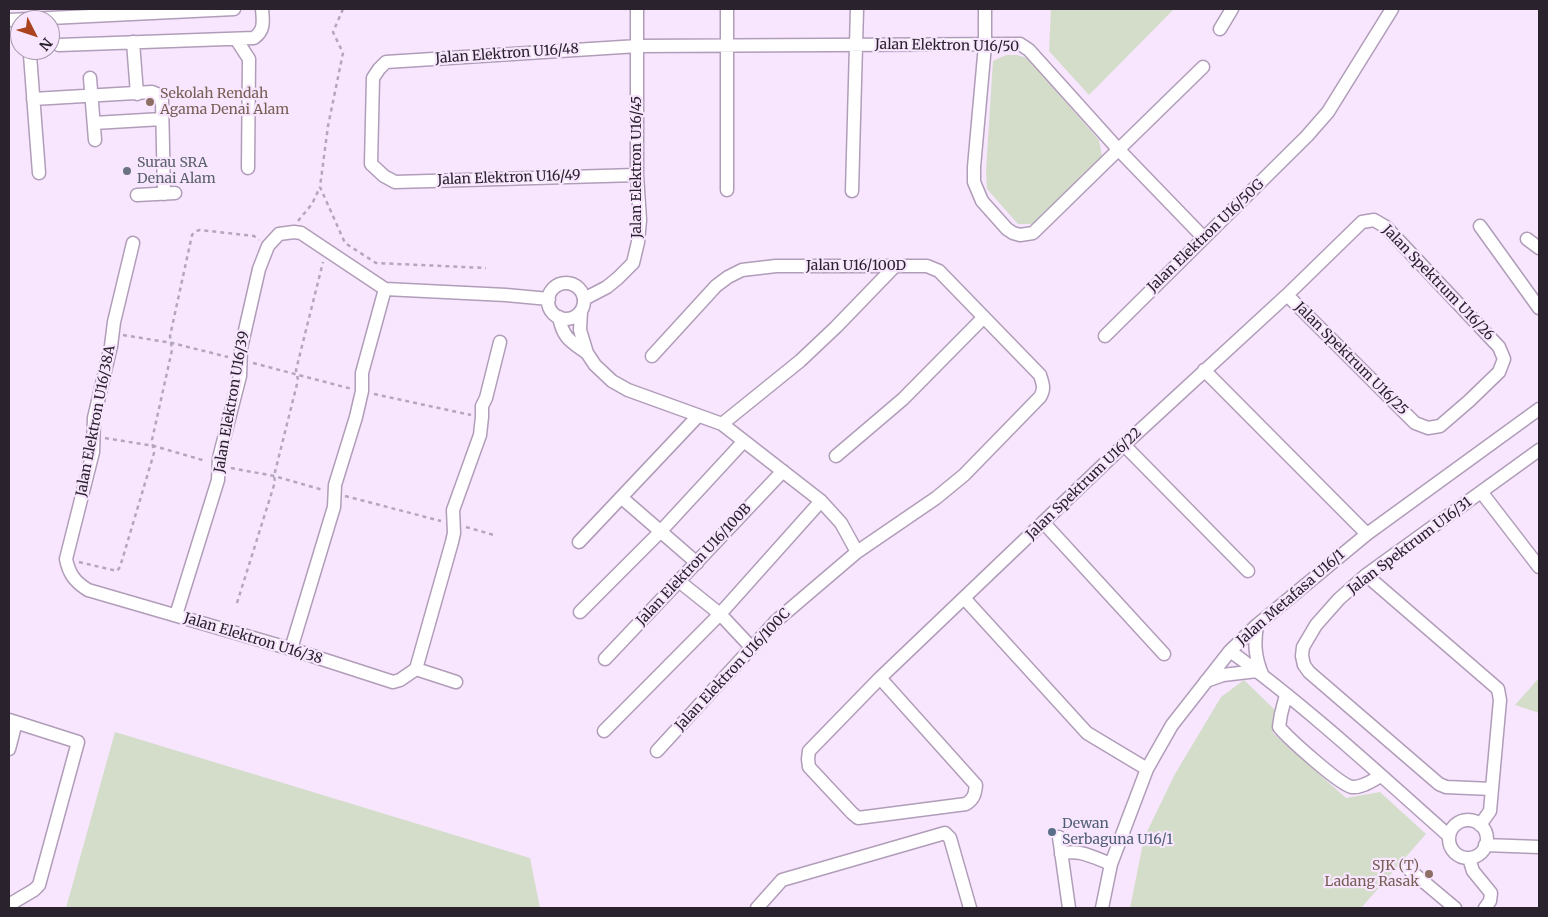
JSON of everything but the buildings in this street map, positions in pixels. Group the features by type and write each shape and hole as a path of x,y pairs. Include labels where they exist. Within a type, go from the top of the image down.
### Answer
{"street":[{"path":"60,15 234,9"},
{"path":"60,45 254,38 264,26 262,9"},
{"name":"Jalan Elektron U16/45","path":"583,305 618,278 633,263 638,242 640,220 636,174 637,9"},
{"path":"727,9 727,190"},
{"path":"852,191 857,9"},
{"path":"985,9 985,45 974,182 982,201 1007,229 1020,235 1033,233 1203,67"},
{"path":"1220,29 1232,9"},
{"name":"Jalan Elektron U16/50G","path":"1104,336 1307,136 1328,112 1392,9"},
{"path":"236,39 249,59 248,168"},
{"path":"133,42 137,94"},
{"name":"Jalan Elektron U16/50","path":"638,46 1020,44 1025,46 1118,149 1204,238"},
{"name":"Jalan Elektron U16/48","path":"384,176 371,164 373,78 386,62 638,46"},
{"path":"30,60 39,174"},
{"path":"90,78 95,140"},
{"path":"33,100 152,92 159,95 162,102 169,193 137,195"},
{"path":"94,123 162,118"},
{"name":"Jalan Elektron U16/49","path":"384,176 395,182 636,174"},
{"name":"Jalan Spektrum U16/26","path":"1362,222 1374,220 1386,226 1499,347 1504,359 1499,372 1440,426 1428,428 1415,422"},
{"name":"Jalan Spektrum U16/22","path":"880,678 976,785 972,801 966,804 858,818 809,767 810,751 880,678 1124,445 1287,295 1362,222"},
{"path":"1480,226 1539,308"},
{"path":"268,246 279,234 301,233 385,288 549,299"},
{"path":"1527,239 1539,248"},
{"name":"Jalan Elektron U16/38A","path":"66,560 93,452 94,418 133,243"},
{"name":"Jalan Elektron U16/39","path":"176,615 218,480 221,450 240,376 241,348 259,269 268,246"},
{"name":"Jalan U16/100D","path":"652,356 716,286 742,270 776,266 927,266 940,271 1040,375 1044,384"},
{"path":"722,424 800,360 836,327 895,266"},
{"path":"583,305 574,318 563,319 550,310 550,293 558,285 570,283 579,289 583,305 580,330 587,353 595,365 612,381 628,390 722,424 822,501 841,523 857,552"},
{"path":"291,649 334,507 335,485 356,417 362,392 362,372 385,288"},
{"name":"Jalan Spektrum U16/25","path":"1287,295 1415,422"},
{"path":"559,317 562,332 569,340 587,353"},
{"path":"836,456 903,399 984,317"},
{"path":"456,682 416,669 452,542 453,510 480,435 482,406 486,398 500,342"},
{"path":"1204,370 1367,534"},
{"name":"Jalan Elektron U16/100C","path":"657,751 776,620 857,552 936,498 964,475 1040,397 1044,384"},
{"name":"Jalan Metafasa U16/1","path":"1102,908 1111,864 1147,770 1172,724 1230,652 1256,625 1367,534 1539,409"},
{"path":"580,542 698,416"},
{"path":"580,612 660,532 744,442"},
{"path":"1124,445 1248,571"},
{"name":"Jalan Spektrum U16/31","path":"1492,789 1446,787 1439,784 1309,672 1304,665 1303,647 1308,636 1340,599 1366,575 1539,450"},
{"name":"Jalan Elektron U16/100B","path":"605,659 680,582 782,471"},
{"path":"1482,493 1539,566"},
{"path":"622,498 697,563"},
{"path":"604,731 720,614 822,501"},
{"path":"1044,522 1164,654"},
{"name":"Jalan Elektron U16/38","path":"66,560 71,576 88,590 291,649 393,682 400,680 416,669"},
{"path":"1366,575 1498,689 1500,700 1490,811 1480,825"},
{"path":"680,582 720,614 750,647"},
{"path":"964,598 1087,733 1147,770"},
{"path":"1256,625 1254,643 1260,673"},
{"path":"1230,652 1260,673 1449,836"},
{"path":"1206,681 1223,675 1260,673"},
{"path":"1286,695 1279,727 1341,781 1354,787 1361,786 1381,776"},
{"path":"9,748 12,721 78,742 38,885 34,890 9,903"},
{"path":"1470,820 1480,825 1486,834 1485,845 1479,854 1468,858 1454,852 1450,847 1449,836 1454,826 1470,820"},
{"path":"757,908 782,880 944,834 950,838 970,908"},
{"path":"1059,837 1069,908"},
{"path":"1485,845 1539,847"},
{"path":"1061,854 1070,850 1111,864"},
{"path":"1468,858 1473,871 1491,892 1490,901 1485,908"},
{"path":"1406,867 1455,908"}],"path":[{"path":"279,234 299,220 312,204 320,187 328,126 343,54 332,32 343,9"},
{"path":"320,187 345,243 376,263 486,268"},
{"path":"66,560 119,570 154,453 152,440 172,350 170,336 192,235 200,230 254,236 268,246"},
{"path":"237,603 275,482 274,476 298,380 296,373 326,248"},
{"path":"114,334 172,343 296,373 362,392 482,417"},
{"path":"93,436 154,446 220,465 274,476 335,494 494,535"}],"green space":[{"path":"1051,9 1174,9 1089,95 1049,51"},
{"path":"1006,55 1017,55 1027,58 1099,140 1102,156 1032,224 1018,224 987,189 986,171 993,61"},
{"path":"1539,678 1539,713 1515,705"},
{"path":"1244,680 1276,711 1273,733 1346,798 1380,792 1426,834 1361,908 1130,908 1144,838 1175,774 1221,697"},
{"path":"115,732 530,858 540,908 66,908"}],"place":[{"name":"Sekolah Rendah Agama Denai Alam","path":"150,102"},
{"name":"Surau SRA Denai Alam","path":"127,171"},
{"name":"Dewan Serbaguna U16/1","path":"1052,832"},
{"name":"SJK (T) Ladang Rasak","path":"1429,874"}]}
